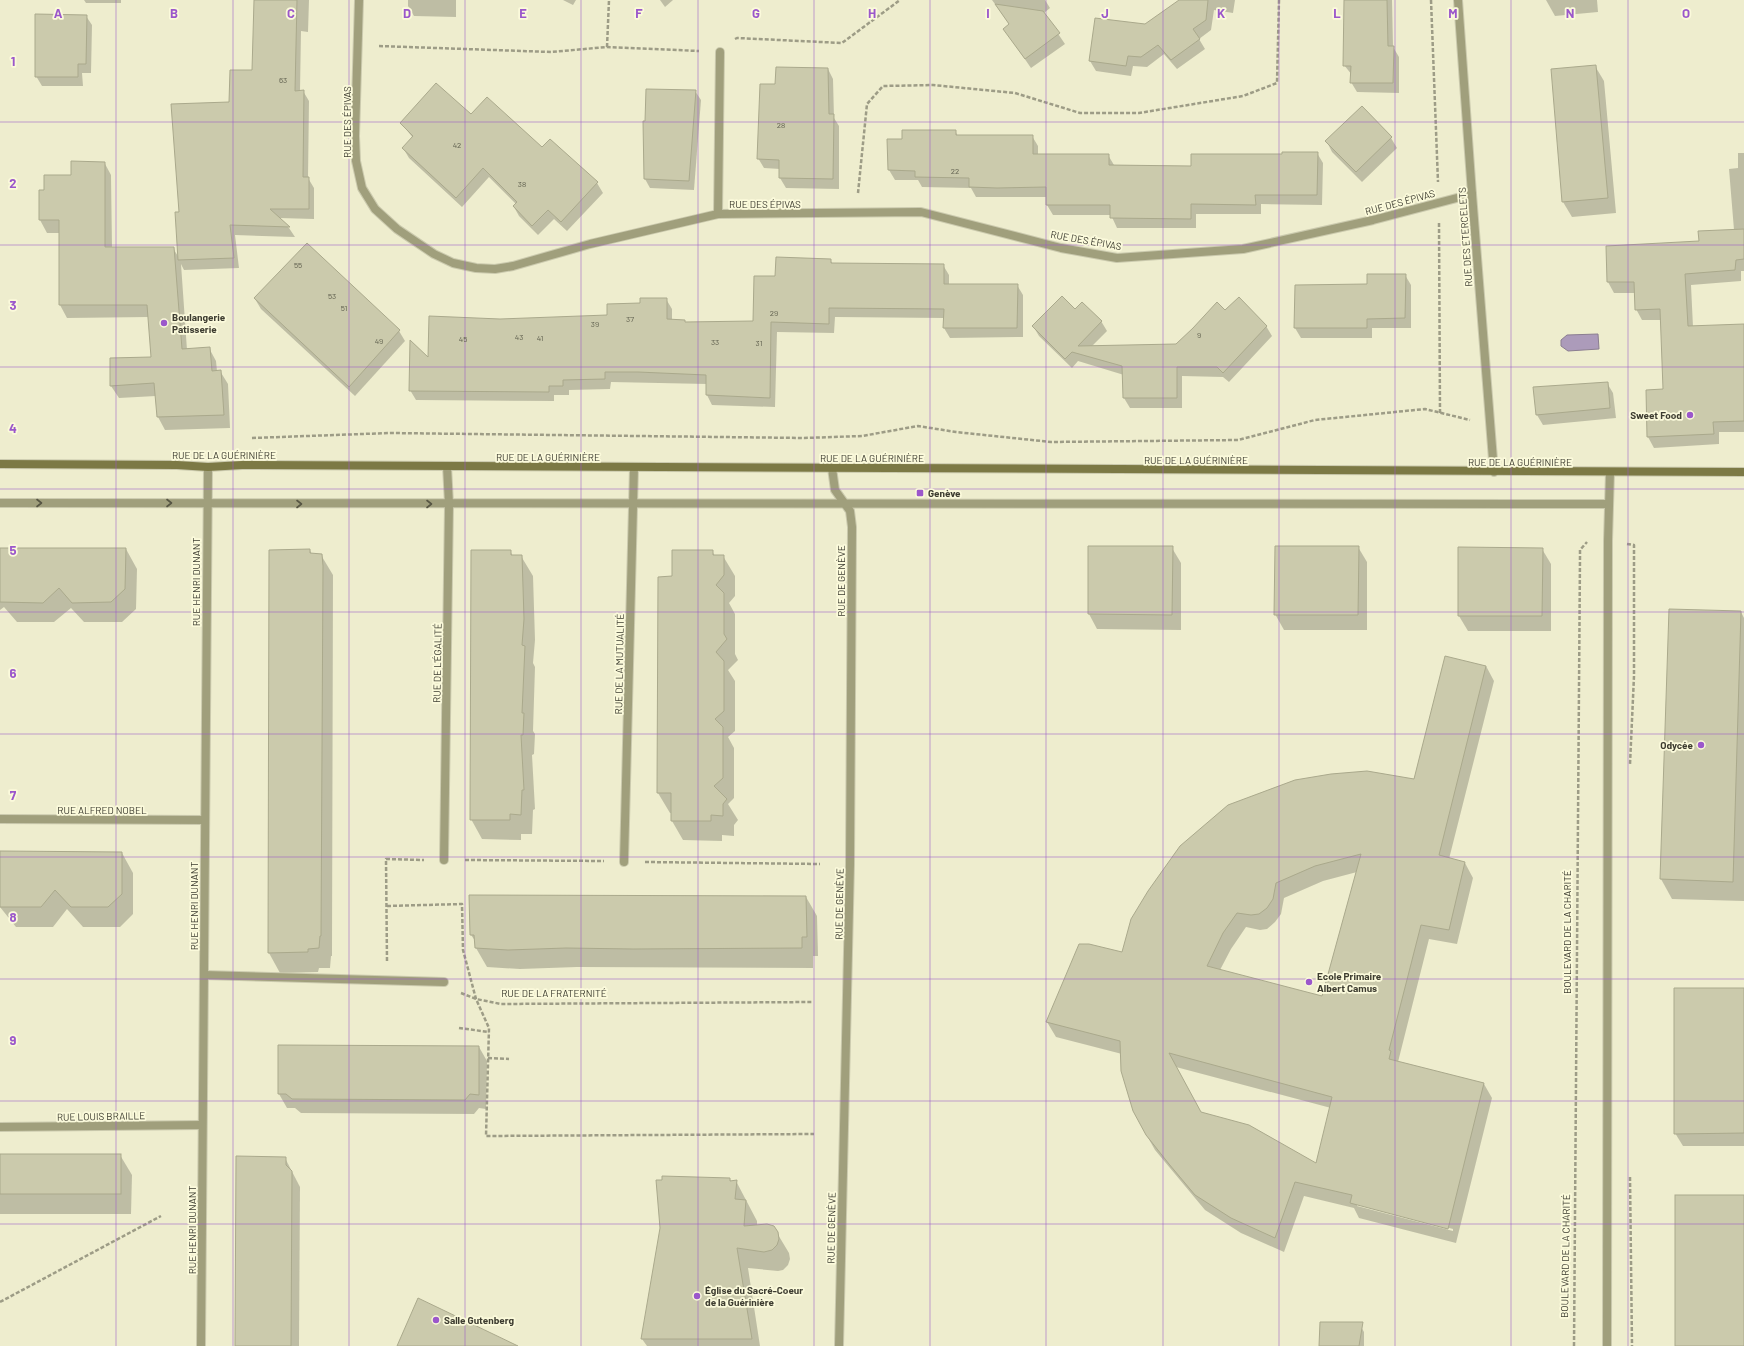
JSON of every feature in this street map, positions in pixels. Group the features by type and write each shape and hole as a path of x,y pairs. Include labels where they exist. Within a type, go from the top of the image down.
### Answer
{"main road":[{"name":"RUE DE LA GUÉRINIÈRE","path":"0,464 177,465 208,467 242,465 1744,472"}],"street":[{"name":"RUE DES ÉPIVAS","path":"359,0 356,160 362,188 375,210 397,229 434,254 460,265 476,268 495,269 513,266 590,244 718,214 922,212 1061,248 1117,258 1243,249 1373,220 1472,194"},
{"name":"RUE DES ETERCELETS","path":"1458,0 1494,472"},
{"name":"RUE DES ÉPIVAS","path":"718,214 720,52"},
{"name":"RUE DE L'ÉGALITÉ","path":"444,860 449,504 447,466"},
{"name":"RUE HENRI DUNANT","path":"201,1346 208,467"},
{"name":"RUE DE LA MUTUALITÉ","path":"624,862 634,467"},
{"name":"RUE DE GENÈVE","path":"832,468 836,490 850,511 852,527 850,802 839,1346"},
{"path":"1607,1346 1608,541 1610,472"},
{"path":"0,503 1609,504"},
{"name":"RUE ALFRED NOBEL","path":"0,819 204,820"},
{"path":"204,975 444,982"},
{"name":"RUE LOUIS BRAILLE","path":"0,1127 202,1125"}],"path":[{"path":"607,47 609,0"},
{"path":"358,45 551,52 607,47 720,52 737,38 842,43 900,0"},
{"path":"856,213 867,104 883,86 933,85 1015,93 1080,113 1139,113 1243,96 1277,83 1279,0"},
{"path":"1431,0 1439,188"},
{"path":"1439,219 1440,413"},
{"name":"RUE DE LA GUÉRINIÈRE","path":"252,438 390,433 804,438 862,436 918,426 956,432 1051,442 1238,440 1315,420 1425,409 1472,420"},
{"name":"BOULEVARD DE LA CHARITÉ","path":"1574,1346 1580,550 1589,541 1608,541 1634,545"},
{"path":"387,980 386,859 444,860"},
{"path":"387,906 462,904 462,950 476,999 490,1028 486,1136 814,1134"},
{"name":"RUE DE LA FRATERNITÉ","path":"444,982 460,993 476,999 500,1004 813,1002"},
{"path":"459,1028 489,1032"},
{"path":"488,1058 509,1059"},
{"path":"0,1302 161,1216"}],"shaded area":[{"path":"1598,334 1599,349 1568,351 1561,346 1561,340 1567,335"}],"building":[{"path":"254,0 297,0 295,91 304,90 303,177 309,177 309,209 270,209 290,227 230,225 234,258 178,260 175,212 179,212 171,104 229,102 230,70 252,70"},
{"path":"1179,0 1208,0 1206,20 1193,29 1200,39 1171,60 1158,45 1141,57 1128,56 1126,66 1089,61 1095,18 1145,24"},
{"path":"1344,0 1387,0 1388,46 1394,46 1393,83 1350,83 1351,66 1343,66"},
{"path":"995,4 1043,11 1060,33 1025,59 1003,29 1009,24"},
{"path":"35,14 87,15 86,64 78,64 78,77 35,77"},
{"path":"1596,65 1608,198 1562,202 1551,69"},
{"path":"776,67 828,68 829,114 834,114 833,179 779,178 779,160 757,159 760,84 775,84"},
{"path":"436,83 471,114 487,97 542,147 550,139 598,182 561,222 548,210 532,226 513,206 517,202 483,168 456,198 402,148 413,136 400,123"},
{"path":"646,89 696,90 689,181 644,179 643,121 645,121"},
{"path":"1362,106 1392,137 1356,172 1325,141"},
{"path":"902,130 956,130 956,135 1033,135 1033,154 1109,154 1109,165 1191,166 1191,154 1282,154 1282,152 1318,152 1317,195 1255,195 1256,205 1191,204 1191,219 1110,218 1110,205 1046,205 1046,187 969,187 969,178 915,177 915,171 888,170 887,139 902,139"},
{"path":"71,161 105,162 105,247 174,247 182,349 210,347 212,371 221,370 224,415 157,417 154,383 110,386 110,358 151,357 147,305 59,305 59,220 39,220 39,190 44,190 44,175 71,175"},
{"path":"1744,229 1744,259 1736,260 1735,270 1685,274 1688,326 1744,324 1744,421 1713,422 1714,434 1647,437 1646,390 1663,389 1660,309 1635,310 1634,282 1607,282 1606,246 1699,241 1698,231"},
{"path":"307,243 400,330 349,387 254,298"},
{"path":"776,257 831,259 831,263 944,264 944,284 1018,284 1017,328 943,328 944,309 829,308 829,324 771,322 770,398 706,395 706,375 638,372 605,372 605,379 563,380 563,386 549,386 549,392 409,391 410,340 428,357 429,316 500,319 607,315 607,304 640,303 640,298 667,298 667,319 685,320 685,322 753,321 754,276 775,276"},
{"path":"1367,274 1406,274 1405,318 1367,319 1367,328 1294,328 1295,285 1367,284"},
{"path":"1062,296 1075,309 1082,302 1102,321 1078,346 1176,344 1217,302 1225,310 1239,297 1267,326 1223,373 1217,367 1177,367 1177,398 1123,398 1122,366 1072,352 1065,359 1032,326"},
{"path":"1608,382 1610,408 1536,415 1533,387"},
{"path":"1088,546 1173,546 1172,615 1088,614"},
{"path":"1275,546 1359,546 1358,615 1274,615"},
{"path":"1458,547 1543,548 1542,616 1458,616"},
{"path":"0,548 126,548 125,589 111,602 72,603 59,588 43,603 0,602"},
{"path":"310,549 310,553 322,554 323,566 321,936 319,948 308,949 308,952 268,953 269,550"},
{"path":"471,550 511,550 511,555 522,555 524,619 522,645 525,646 522,713 524,713 523,735 521,735 524,790 522,790 521,815 510,814 510,820 470,820"},
{"path":"672,550 713,550 713,555 724,555 724,575 716,585 724,593 724,634 727,639 716,652 724,661 724,711 715,719 723,727 723,778 714,786 727,799 723,804 723,816 711,815 711,821 671,821 671,793 657,793 658,577 672,576"},
{"name":"Odycée","path":"1669,609 1741,611 1733,882 1660,879"},
{"path":"1445,656 1486,666 1439,855 1465,862 1449,930 1421,925 1389,1050 1391,1051 1389,1059 1484,1083 1448,1229 1350,1203 1352,1195 1295,1182 1275,1238 1231,1218 1195,1195 1146,1135 1133,1111 1121,1071 1120,1041 1046,1022 1079,944 1089,944 1122,952 1131,919 1148,891 1180,846 1228,805 1295,780 1331,774 1367,771 1414,779","holes":["1361,854 1322,996 1207,966 1223,933 1237,913 1251,915 1259,914 1267,908 1273,899 1276,883 1315,866","1169,1053 1332,1097 1316,1163 1249,1125 1201,1112"]},
{"path":"0,851 122,852 122,894 108,907 71,907 55,890 41,907 0,907"},
{"path":"469,895 806,896 807,937 802,937 802,948 566,948 508,950 475,948 474,935 470,935"},
{"path":"1674,988 1744,988 1744,1133 1674,1134"},
{"path":"278,1045 479,1046 479,1095 470,1094 465,1100 292,1099 286,1094 278,1094"},
{"path":"0,1154 121,1154 121,1194 0,1194"},
{"path":"236,1156 286,1157 286,1165 292,1171 291,1346 235,1346"},
{"name":"Église du Sacré-Coeur de la Guérinière","path":"662,1176 730,1178 730,1181 737,1180 735,1199 746,1200 744,1226 767,1224 774,1226 778,1232 779,1239 777,1245 772,1250 764,1252 737,1248 752,1339 641,1339 660,1228 656,1180 662,1180"},
{"path":"1675,1195 1744,1195 1744,1346 1675,1346"},
{"name":"Salle Gutenberg","path":"418,1298 518,1346 397,1346"},
{"path":"1320,1322 1363,1322 1359,1346 1319,1346"}],"place":[{"name":"Boulangerie Patisserie","path":"164,323"},
{"name":"Sweet Food","path":"1690,415"},
{"name":"Genève","path":"920,493"},
{"name":"Odycée","path":"1701,745"},
{"name":"Ecole Primaire Albert Camus","path":"1309,982"},
{"name":"Église du Sacré-Coeur de la Guérinière","path":"697,1296"},
{"name":"Salle Gutenberg","path":"436,1320"}]}
